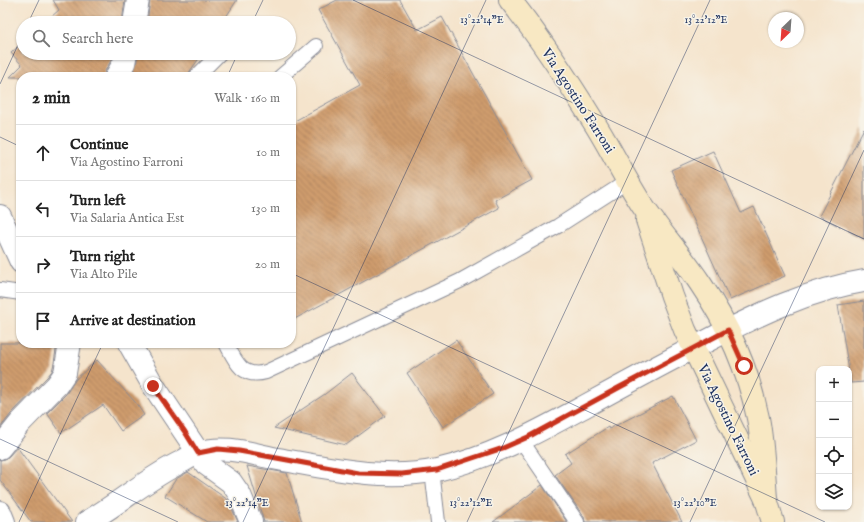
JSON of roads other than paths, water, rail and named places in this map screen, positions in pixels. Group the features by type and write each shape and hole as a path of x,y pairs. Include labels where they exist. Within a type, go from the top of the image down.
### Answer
{"street":[{"path":"135,16 138,0"},
{"name":"Via Agostino Farroni","path":"510,0 587,111 643,206 687,264 709,297 728,330 744,366 755,403 762,452 766,499"},
{"path":"119,72 124,60"},
{"name":"Via Agostino Farroni","path":"643,206 672,296 693,348 766,499 773,522"},
{"path":"1,218 16,251"},
{"path":"87,522 172,466 198,453 218,449 239,451 358,473 402,474 432,470 464,462 503,448 520,440 757,315 802,297 837,286 864,281"},
{"path":"0,448 20,423 57,385 65,373 69,348"},
{"path":"130,348 153,386 206,464 231,482 240,495 251,522"},
{"path":"0,512 4,522"}],"lane":[{"path":"286,72 316,46"},
{"path":"201,72 213,60"},
{"path":"229,348 240,367 246,372 254,374 266,372 460,281 558,226 628,181"},
{"path":"0,290 16,292"},
{"path":"520,440 577,522"},
{"path":"432,470 438,522"}]}
